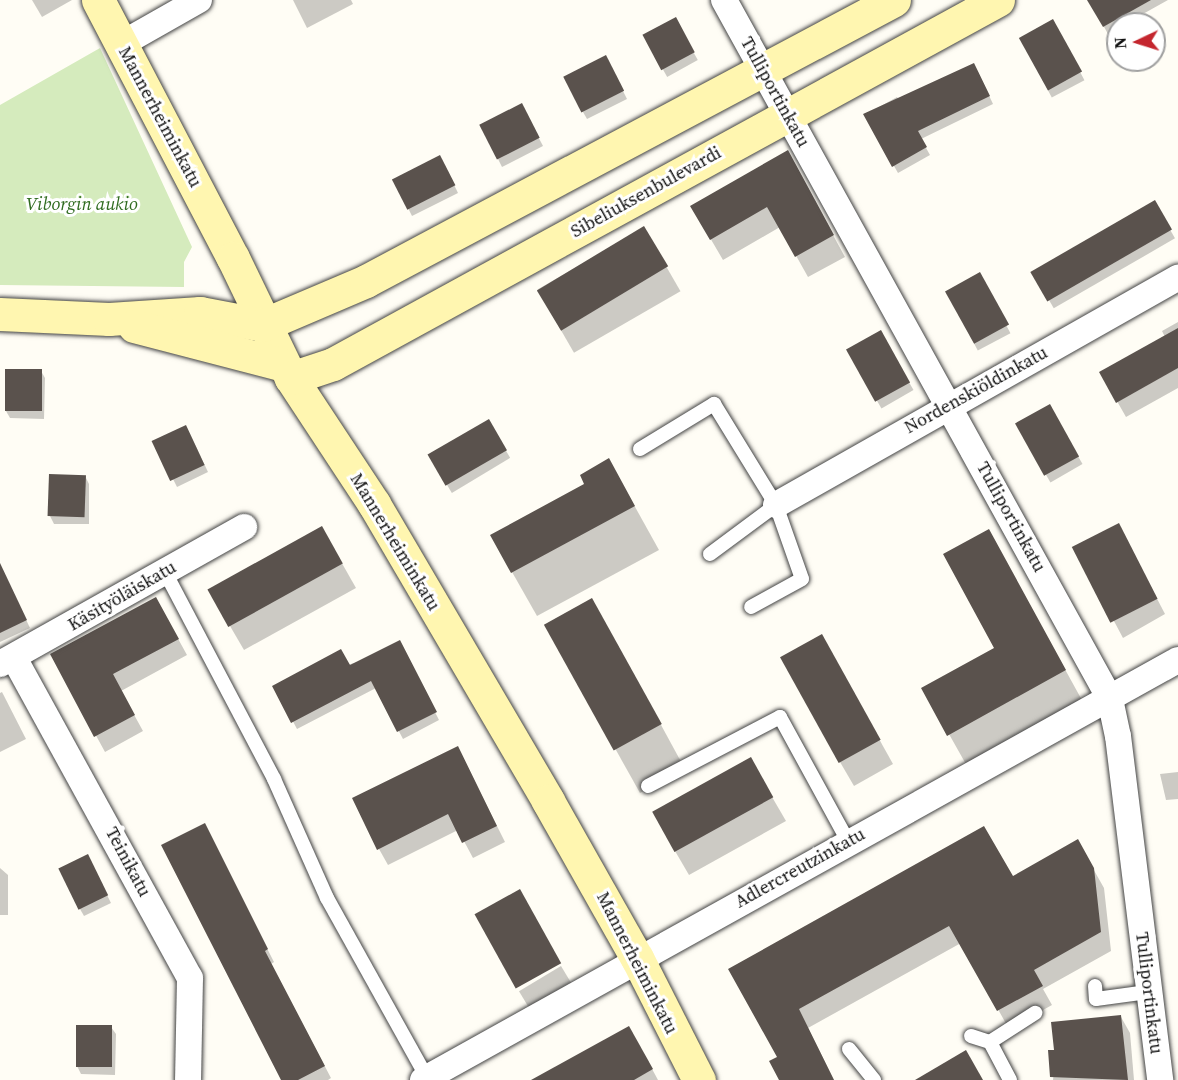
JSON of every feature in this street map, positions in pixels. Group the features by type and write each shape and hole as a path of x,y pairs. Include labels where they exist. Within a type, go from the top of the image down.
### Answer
{"main road":[{"name":"Mannerheiminkatu","path":"98,0 233,258 263,325 287,371 374,504 637,958 699,1080"},
{"path":"0,314 109,319 200,313 263,325 366,281 894,0"},
{"name":"Sibeliuksenbulevardi","path":"287,371 333,364 999,0"},
{"path":"109,319 287,371"}],"street":[{"path":"132,38 200,0"},
{"name":"Tulliportinkatu","path":"724,0 950,404 1110,699 1118,736 1148,993 1165,1065"},
{"name":"Nordenskiöldinkatu","path":"776,505 950,404 1178,278"},
{"name":"Käsityöläiskatu","path":"7,661 244,527"},
{"name":"Adlercreutzinkatu","path":"425,1079 637,958 1178,660"},
{"name":"Teinikatu","path":"7,661 190,978 188,1080"}],"lane":[{"path":"640,449 714,404 776,505 802,579 751,607"},
{"path":"710,554 776,505"},
{"path":"165,572 274,778 327,898 425,1079"},
{"path":"648,786 780,717 848,842"},
{"path":"1095,986 1096,999 1148,993"},
{"path":"990,1042 1035,1013"},
{"path":"972,1036 990,1042 1010,1080"},
{"path":"849,1049 873,1080"}],"green space":[{"name":"Viborgin aukio","path":"100,48 192,247 184,262 184,287 0,285 0,105"}],"building":[{"path":"1087,0 1151,0 1130,12 1106,12 1106,25 1103,27"},
{"path":"676,17 695,52 661,70 642,35"},
{"path":"1053,19 1082,71 1048,90 1019,38"},
{"path":"606,55 624,91 581,112 563,77"},
{"path":"974,63 990,96 918,131 927,147 892,167 863,114"},
{"path":"522,103 540,138 497,160 479,125"},
{"path":"788,150 834,235 795,257 767,207 710,240 690,206"},
{"path":"440,155 455,185 407,210 392,180"},
{"path":"1155,200 1172,229 1047,301 1030,272"},
{"path":"644,226 668,266 561,331 537,290"},
{"path":"980,272 1009,324 974,344 945,291"},
{"path":"1178,328 1178,368 1116,403 1099,372"},
{"path":"881,330 910,382 875,402 846,349"},
{"path":"5,369 42,369 42,411 5,411"},
{"path":"1050,404 1079,456 1044,476 1015,423"},
{"path":"489,419 507,450 446,486 428,454"},
{"path":"186,425 205,465 170,481 152,441"},
{"path":"609,458 635,506 511,573 490,535 584,484 580,475"},
{"path":"49,474 86,475 85,517 48,516"},
{"path":"1119,523 1158,599 1110,623 1072,547"},
{"path":"322,526 343,564 228,627 207,590"},
{"path":"989,529 1066,670 947,736 921,688 994,648 943,554"},
{"path":"0,563 27,620 0,633"},
{"path":"156,597 179,639 113,674 135,715 94,737 50,654"},
{"path":"592,598 662,724 614,751 544,625"},
{"path":"822,634 881,740 839,763 780,657"},
{"path":"400,640 437,712 397,732 371,681 291,723 272,686 341,649 350,665"},
{"path":"458,746 497,826 462,843 448,814 377,850 352,798"},
{"path":"751,757 773,797 674,852 652,812"},
{"path":"205,823 268,949 265,951 325,1066 298,1080 281,1080 161,845"},
{"path":"984,826 1013,876 1078,839 1094,868 1101,932 1034,970 1043,986 997,1011 949,926 799,1009 834,1080 779,1080 769,1061 777,1057 728,969"},
{"path":"88,854 108,895 79,910 58,868"},
{"path":"520,889 561,963 516,989 475,914"},
{"path":"1121,1015 1128,1080 1050,1077 1048,1050 1054,1050 1051,1022"},
{"path":"76,1025 112,1025 112,1067 76,1067"},
{"path":"629,1026 653,1069 634,1080 531,1080"},
{"path":"966,1050 983,1080 915,1080"}]}
